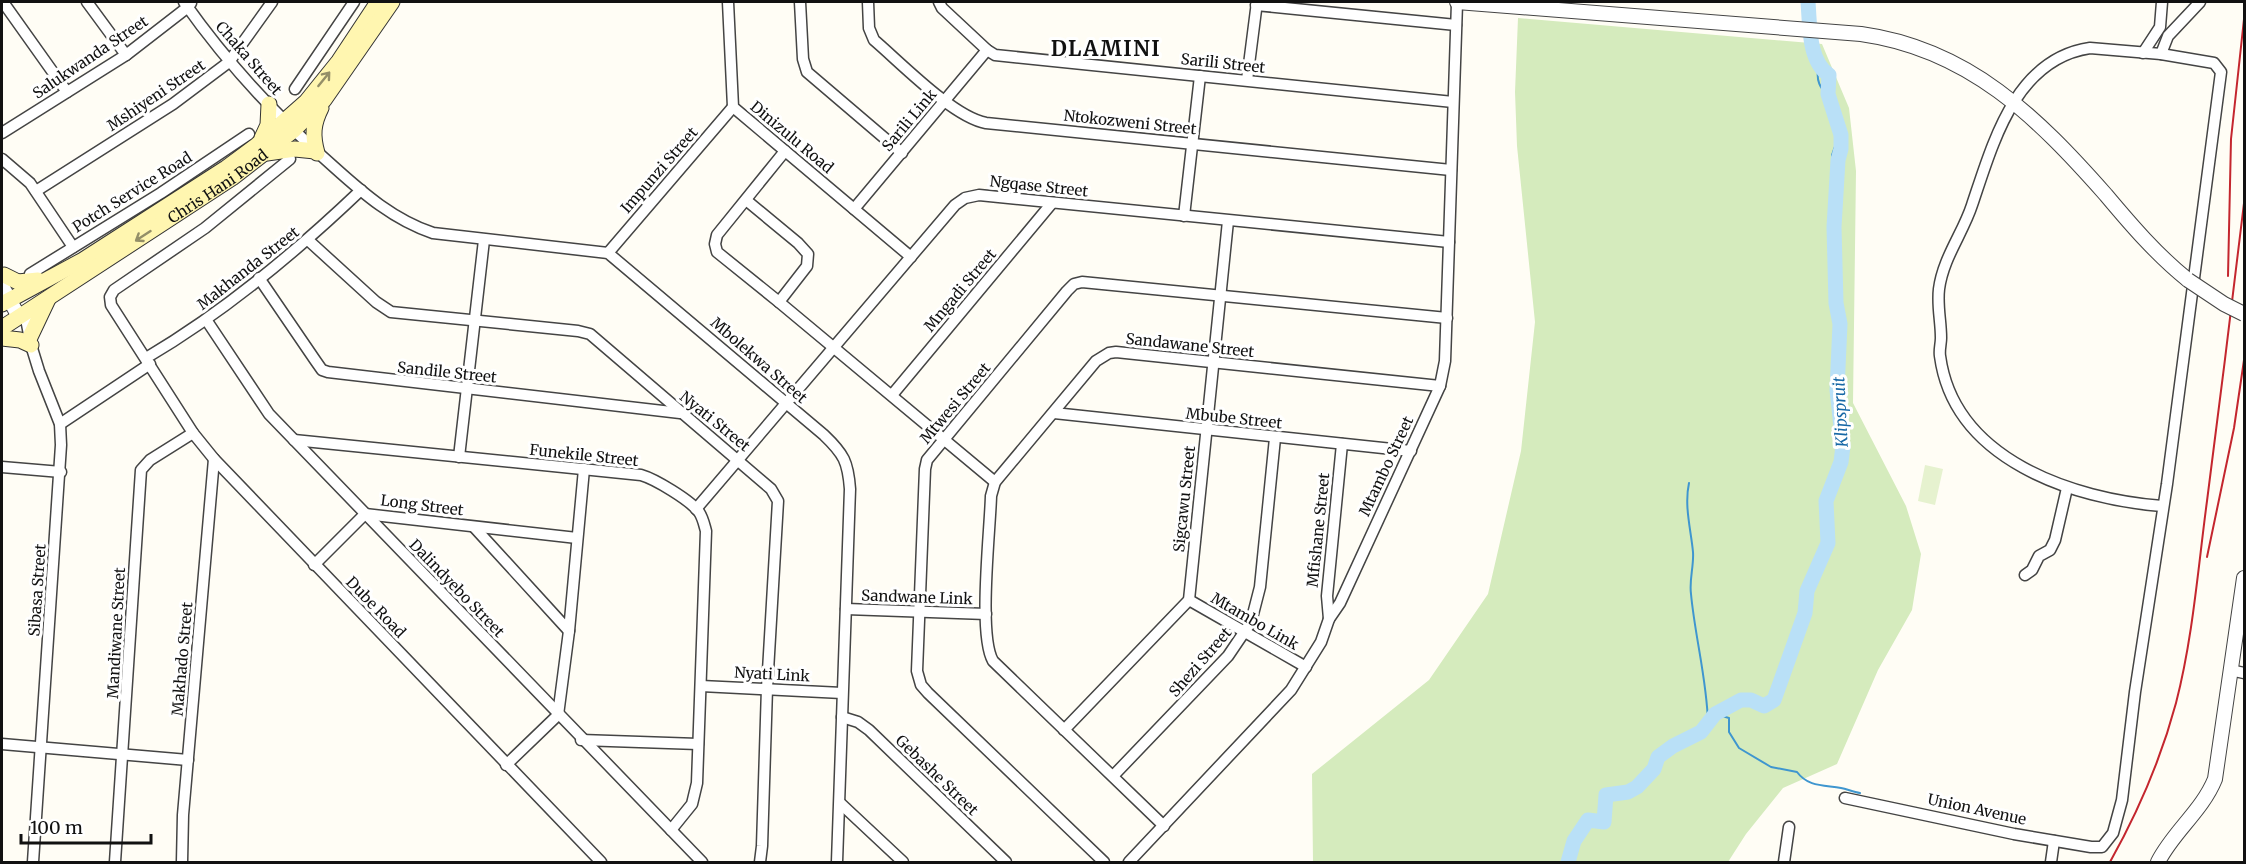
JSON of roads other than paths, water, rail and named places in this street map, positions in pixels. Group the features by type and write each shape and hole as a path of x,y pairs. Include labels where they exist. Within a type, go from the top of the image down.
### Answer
{"main road":[{"name":"Chris Hani Road","path":"289,126 339,61 378,2"},
{"name":"Chris Hani Road","path":"6,288 64,271 226,168 257,144 289,126 324,100 392,2"},
{"path":"306,102 284,106 267,103 268,125 257,144 316,152 314,124 324,100"},
{"name":"Chris Hani Road","path":"2,328 27,327 48,299 232,178 257,144"},
{"path":"6,288 64,271"},
{"path":"2,338 20,340 48,299"}],"street":[{"path":"3,2 67,92"},
{"path":"87,2 126,55"},
{"name":"Mshiyeni Street","path":"36,191 173,104 229,62 273,2"},
{"path":"295,89 354,2"},
{"name":"Dinizulu Road","path":"728,2 733,107 911,257"},
{"path":"800,2 803,59 807,72 902,153"},
{"name":"Ntokozweni Street","path":"868,2 869,28 874,40 945,101 971,120 1451,170"},
{"name":"Sarili Street","path":"939,2 942,8 995,55 1454,102"},
{"path":"1457,2 1818,29 1876,36 1924,50 1961,66 2014,101 2047,131 2156,252 2188,280 2224,304 2244,314"},
{"name":"Mtambo Street","path":"1129,862 1291,690 1321,642 1329,619 1340,603 1440,386 1445,361 1447,318 1457,2"},
{"path":"2143,53 2160,27 2162,2"},
{"path":"2161,54 2168,36 2200,2"},
{"name":"Salukwanda Street","path":"2,134 126,55 188,3"},
{"name":"Chaka Street","path":"188,3 229,62 289,126"},
{"path":"1247,80 1256,3 1456,25"},
{"path":"2090,48 2143,53 2211,62 2217,65 2221,72 2167,484 2162,506 2128,502 2067,488 2017,465 1977,432 1962,414 1951,394 1939,354 1941,339 1938,314 1942,273 1969,215 2003,120 2014,101 2042,69 2071,52 2090,48"},
{"name":"Sarili Link","path":"854,209 987,50"},
{"path":"1184,216 1200,76"},
{"name":"Impunzi Street","path":"608,253 733,107"},
{"path":"289,126 361,190 388,211 413,226 433,233 608,253"},
{"name":"Potch Service Road","path":"30,274 178,182 257,144"},
{"path":"785,151 717,235 717,252 945,438 995,482 991,496 986,614 987,647 993,661 1114,775 1164,826"},
{"path":"2,159 30,183 74,247"},
{"path":"148,361 111,305 111,294 205,228 290,159"},
{"name":"Makhanda Street","path":"60,424 207,321 308,240 361,190"},
{"name":"Ngqase Street","path":"696,509 955,205 965,198 979,195 1449,242"},
{"path":"746,200 808,254 807,266 779,302"},
{"name":"Mngadi Street","path":"892,396 1052,203"},
{"name":"Sigcawu Street","path":"1190,600 1228,221"},
{"name":"Nyati Street","path":"308,240 376,302 391,312 590,334 681,413 739,459 771,489 778,501 760,862"},
{"path":"459,457 484,240"},
{"name":"Mbolekwa Street","path":"608,253 834,444 846,462 850,489 837,862"},
{"name":"Sandile Street","path":"259,278 322,370 341,375 681,413"},
{"name":"Mtwesi Street","path":"1104,862 921,685 917,671 927,460 1074,284 1096,282 1447,318"},
{"path":"6,288 27,327"},
{"name":"Dalindyebo Street","path":"207,321 269,414 581,740 702,862"},
{"name":"Sibasa Street","path":"27,327 39,371 60,424 60,472 33,862"},
{"name":"Sandawane Street","path":"995,482 1096,361 1108,353 1440,386"},
{"name":"Dube Road","path":"148,361 193,433 214,459 506,765 593,860"},
{"name":"Mbube Street","path":"1054,413 1206,431 1411,451"},
{"name":"Mandiwane Street","path":"115,862 141,470 150,460 193,433"},
{"name":"Shezi Street","path":"1114,775 1221,664 1246,631 1254,614 1260,587 1275,438"},
{"name":"Funekile Street","path":"294,440 584,469 651,478 696,509"},
{"name":"Mfishane Street","path":"1329,619 1327,596 1342,444"},
{"name":"Makhado Street","path":"182,862 188,760 214,459"},
{"path":"2,467 60,472"},
{"path":"506,765 558,715 569,631 584,469"},
{"path":"2025,575 2032,570 2039,556 2050,550 2055,540 2067,488"},
{"name":"Union Avenue","path":"1845,798 2054,841 2102,847 2113,833 2122,800 2162,506"},
{"path":"671,830 695,797 706,531 703,520 696,509"},
{"name":"Long Street","path":"314,565 365,514 577,538"},
{"name":"Long Street","path":"474,527 569,631"},
{"path":"2159,862 2166,846 2208,796 2215,779 2244,578"},
{"path":"1064,730 1190,600"},
{"name":"Mtambo Link","path":"1190,600 1306,667"},
{"name":"Sandwane Link","path":"846,609 986,614"},
{"path":"2230,670 2244,673"},
{"name":"Nyati Link","path":"700,686 842,693"},
{"name":"Gebashe Street","path":"842,717 858,722 869,730 1006,862"},
{"path":"581,740 698,744"},
{"path":"2,744 188,760"},
{"path":"840,804 903,862"},
{"path":"1784,862 1789,827"},
{"path":"2052,862 2054,841"}],"waterway":[{"name":"Klipspruit","path":"1568,862 1574,841 1588,820 1604,822 1606,795 1628,792 1637,787 1654,769 1658,757 1673,746 1701,732 1715,714 1741,700 1751,700 1764,706 1774,700 1805,613 1807,591 1828,543 1826,501 1841,462 1843,446 1837,390 1840,324 1836,303 1834,227 1841,135 1828,94 1829,75 1817,61 1811,42 1808,2"},
{"path":"1819,66 1819,84 1830,99"},
{"path":"1837,167 1832,155 1840,132"},
{"path":"1689,483 1688,509 1693,557 1691,589 1708,723"},
{"path":"1715,714 1729,718 1729,732 1739,748 1771,767 1797,772 1801,777 1817,784 1860,793"}],"railway":[{"path":"2228,276 2231,139 2244,19"},
{"path":"2110,862 2156,765 2182,678 2195,602 2244,203"},
{"path":"2207,557 2234,428 2244,360"}],"district":[{"name":"DLAMINI","path":"1106,48"}]}
